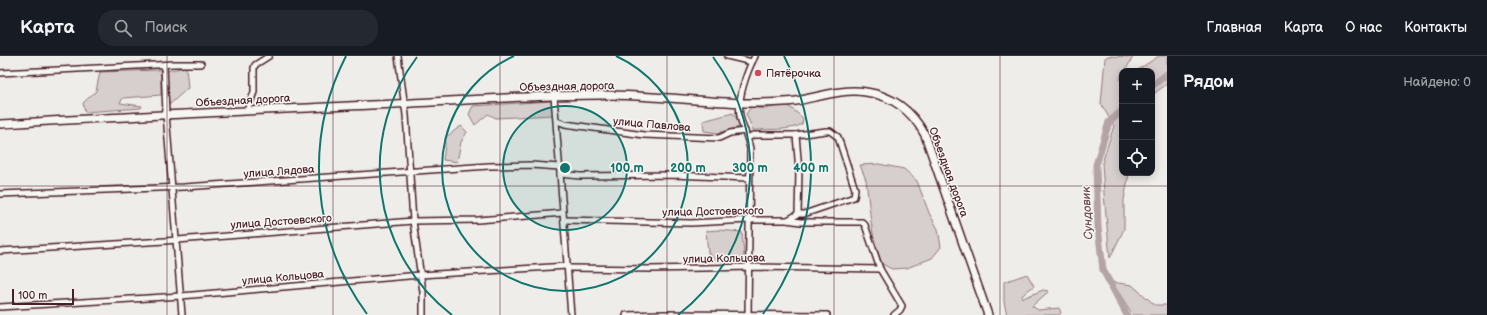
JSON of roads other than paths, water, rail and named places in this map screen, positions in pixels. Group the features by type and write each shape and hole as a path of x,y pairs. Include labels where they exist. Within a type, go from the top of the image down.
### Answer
{"main road":[{"name":"Объездная дорога","path":"0,124 79,118 554,96 645,96 739,102 781,102 855,90 869,92 891,100 910,112 925,135 988,315"}],"street":[{"path":"246,111 254,92 255,65 269,56"},
{"path":"398,56 408,138 413,221 423,292 423,315"},
{"path":"727,56 752,62"},
{"path":"748,314 750,163 748,138 740,116 739,102 755,56"},
{"path":"0,73 201,64"},
{"path":"164,65 166,114 182,315"},
{"path":"554,96 571,315"},
{"name":"улица Павлова","path":"557,121 564,124 644,135 719,138 730,133 745,130"},
{"path":"748,138 753,135 796,135 830,131 838,137 855,189 854,197 804,214 798,214 787,220"},
{"path":"796,135 799,171 798,214"},
{"name":"улица Лядова","path":"0,194 172,187 311,179 410,171 531,165 560,167"},
{"path":"560,174 580,176 672,175 749,178"},
{"name":"улица Достоевского","path":"0,251 413,221 478,220 563,213"},
{"name":"улица Достоевского","path":"564,220 691,223 749,220 862,222 865,225 875,250 880,269"},
{"name":"улица Кольцова","path":"0,307 181,296 420,275 568,267 651,269 880,269"},
{"path":"880,269 902,306 894,315"},
{"path":"626,315 827,315"}],"waterway":[{"name":"Сундовик","path":"1155,84 1167,74"},
{"name":"Сундовик","path":"1119,114 1109,122 1096,165 1098,227 1103,270 1127,315"}],"place":[{"name":"Пятёрочка","path":"758,73"}]}
